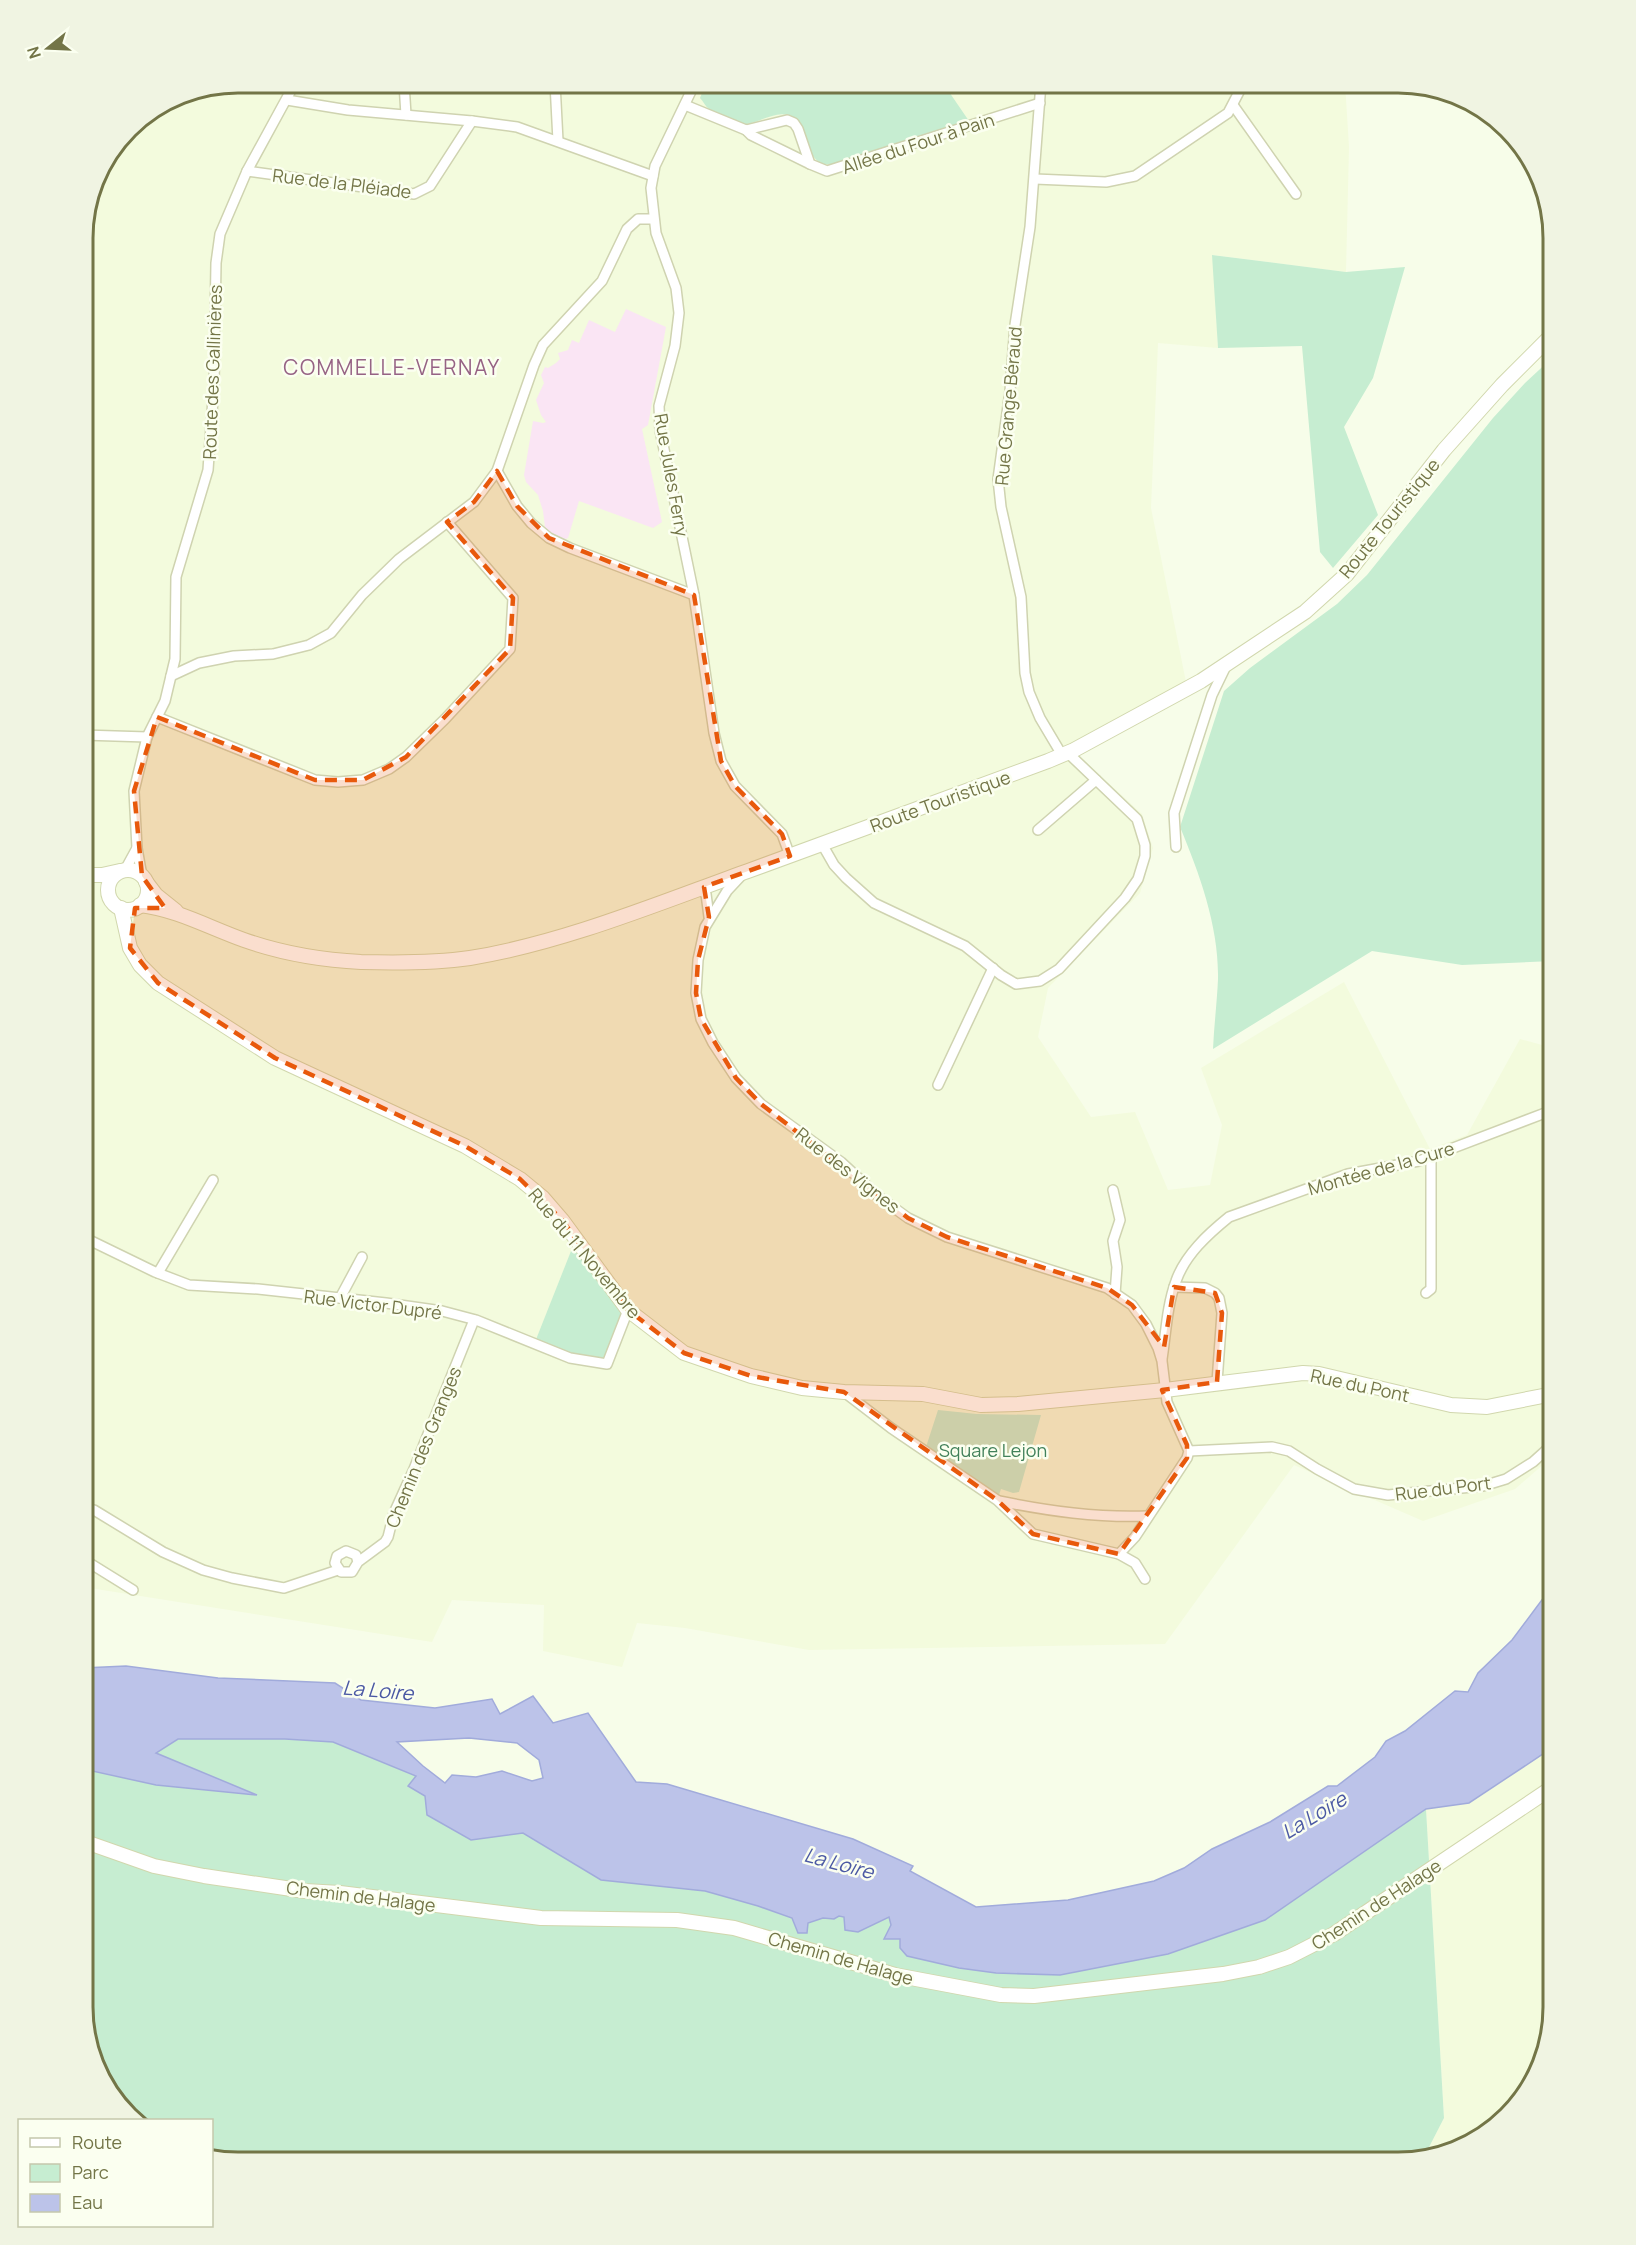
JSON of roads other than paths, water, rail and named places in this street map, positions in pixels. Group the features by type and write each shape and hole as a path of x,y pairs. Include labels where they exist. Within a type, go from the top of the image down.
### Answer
{"street":[{"name":"Route des Gallinières","path":"144,879 137,848 134,791 147,737 165,701 175,659 176,577 208,470 214,384 216,263 220,234 247,171 290,93"},
{"path":"405,93 406,115"},
{"path":"556,93 558,141"},
{"name":"Rue Jules Ferry","path":"690,93 652,176 653,219 676,288 679,313 675,346 659,406 660,430 694,595 714,733 721,761 735,786 782,834 790,856"},
{"name":"Rue Grange Béraud","path":"822,844 846,878 874,903 957,942 1016,984 1040,981 1059,969 1125,898 1137,879 1145,856 1145,845 1137,819 1065,754 1040,718 1029,692 1025,673 1021,597 1001,507 998,479 1010,391 1015,325 1030,227 1040,93"},
{"path":"1035,179 1106,182 1135,176 1228,113 1237,93"},
{"path":"287,100 348,110 517,127 652,176"},
{"name":"Allée du Four à Pain","path":"746,130 751,135 827,171 1040,103"},
{"path":"685,105 746,130 787,120 794,123 810,164"},
{"path":"1233,105 1296,194"},
{"name":"Rue de la Pléiade","path":"247,171 414,194 430,186 472,121"},
{"path":"171,676 199,663 234,656 273,654 309,645 332,633 362,595 392,566 474,502 497,471 543,345 602,281 627,229 638,219 653,219"},
{"name":"Route Touristique","path":"138,907 151,906 247,941 302,955 360,962 421,962 470,958 545,941 699,889 1065,754 1201,681 1305,612 1347,574 1444,450 1502,385 1543,345"},
{"path":"497,471 517,506 531,524 549,538 694,595"},
{"path":"157,717 315,780 338,782 363,780 389,769 406,757 445,719 510,649 513,598 447,522"},
{"path":"1176,847 1174,813 1212,695 1227,663"},
{"path":"93,735 147,737"},
{"path":"1038,830 1096,780"},
{"path":"110,897 109,885 115,875 123,871 137,848"},
{"path":"93,875 123,871 135,872 144,879 147,895 138,907 130,948"},
{"name":"Rue des Vignes","path":"744,872 727,891 709,917 705,927 698,960 696,993 700,1019 736,1078 761,1104 832,1156 879,1197 908,1218 947,1237 1107,1288 1132,1305 1146,1324 1162,1361 1167,1402 1189,1452"},
{"name":"Route Touristique","path":"144,879 156,895 185,917"},
{"path":"93,884 120,908 138,907"},
{"path":"699,889 706,894 709,917"},
{"name":"Rue du 11 Novembre","path":"120,908 130,948 140,965 158,983 275,1058 465,1146 520,1179 543,1198 562,1220 628,1310 684,1353 751,1376 802,1388 844,1392 923,1394 945,1400 990,1405 1165,1390"},
{"path":"938,1085 993,968"},
{"name":"Montée de la Cure","path":"1162,1361 1178,1275 1189,1257 1213,1230 1229,1217 1348,1174 1397,1166 1431,1157 1543,1114"},
{"path":"1426,1293 1431,1289 1431,1157"},
{"path":"158,1274 213,1180"},
{"path":"1113,1190 1120,1220 1113,1242 1117,1266 1115,1294"},
{"name":"Rue Victor Dupré","path":"93,1242 158,1274 189,1285 258,1289 430,1310 474,1320 570,1358 607,1364 628,1310"},
{"path":"340,1298 362,1257"},
{"path":"1174,1287 1205,1288 1219,1298 1222,1313 1217,1382"},
{"name":"Chemin des Granges","path":"358,1562 385,1542 388,1537 394,1513 474,1320"},
{"name":"Rue du Pont","path":"1165,1390 1303,1373 1319,1374 1451,1405 1487,1407 1543,1396"},
{"path":"844,1392 891,1428 997,1500 1033,1534 1119,1554 1135,1563 1145,1579"},
{"name":"Rue du Port","path":"1189,1452 1272,1447 1289,1451 1317,1470 1354,1489 1388,1495 1483,1486 1506,1479 1543,1453"},
{"path":"1119,1554 1135,1537 1189,1452"},
{"path":"997,1500 1068,1513 1114,1517 1148,1516"},
{"path":"94,1510 163,1552 203,1570 231,1578 284,1588 338,1570 349,1573 355,1569 358,1562 353,1552 342,1551 335,1560 338,1570"},
{"path":"93,1565 133,1590"},
{"name":"Chemin de Halage","path":"93,1845 154,1866 305,1891 340,1893 541,1918 677,1920 724,1926 895,1975 1001,1995 1034,1996 1223,1974 1259,1967 1289,1957 1334,1934 1543,1794"}],"water":[{"name":"La Loire","path":"1543,1598 1543,1754 1469,1803 1426,1809 1265,1920 1168,1954 1060,1975 996,1973 959,1968 907,1956 900,1948 900,1939 884,1939 891,1925 889,1917 858,1932 845,1930 844,1917 823,1918 808,1923 807,1933 798,1933 792,1918 705,1891 601,1880 523,1833 471,1840 427,1815 425,1796 408,1786 416,1776 333,1742 285,1739 178,1739 156,1753 257,1795 156,1785 93,1771 93,1668 126,1666 218,1678 335,1683 361,1700 435,1708 492,1699 500,1714 533,1696 553,1723 588,1713 636,1782 667,1784 853,1839 913,1866 910,1871 976,1907 1068,1900 1154,1881 1184,1868 1212,1849 1270,1822 1328,1786 1337,1786 1375,1757 1386,1741 1405,1731 1455,1691 1468,1692 1478,1673 1512,1640","holes":["469,1738 517,1743 539,1760 543,1778 532,1781 502,1771 476,1777 452,1775 445,1783 397,1742"]}],"district":[{"name":"COMMELLE-VERNAY","path":"392,367"}],"park label":[{"name":"Square Lejon","path":"993,1450"}]}
